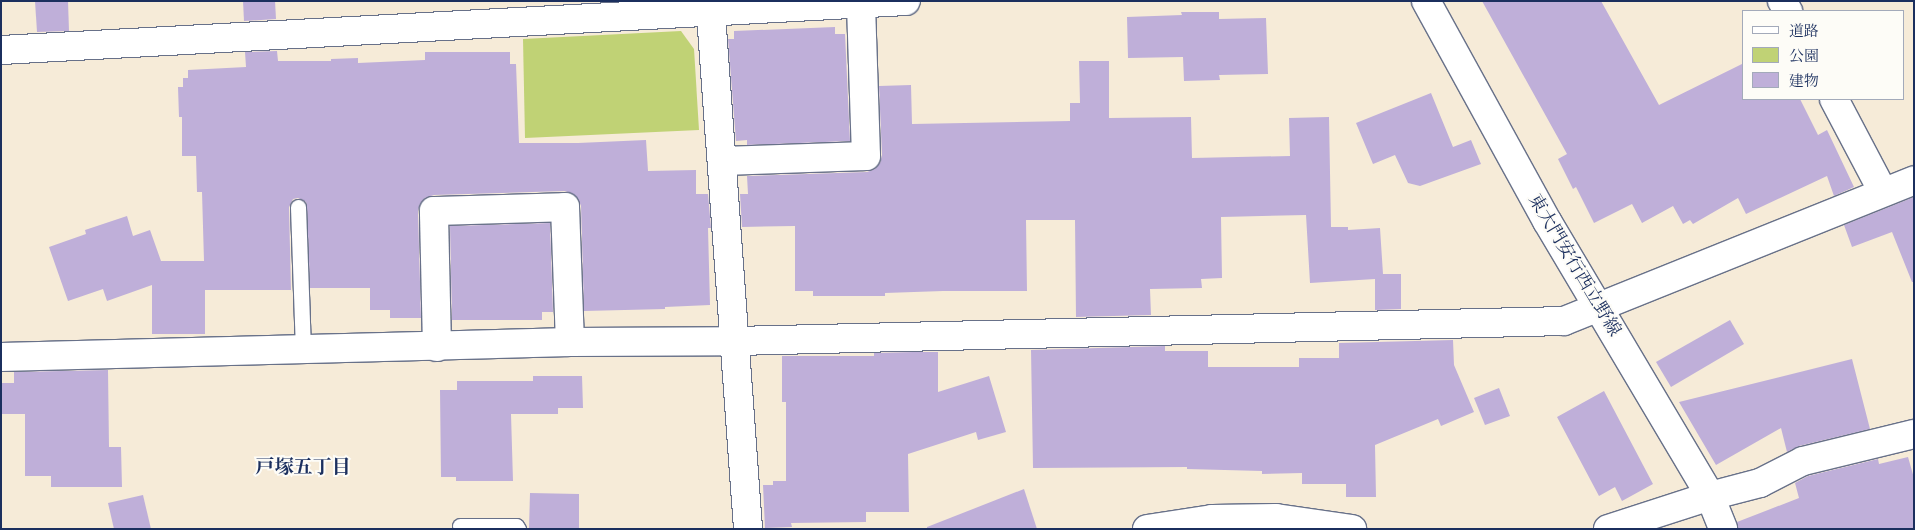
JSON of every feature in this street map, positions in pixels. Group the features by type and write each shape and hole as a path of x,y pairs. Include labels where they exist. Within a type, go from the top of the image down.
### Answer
{"street":[{"path":"1,50 711,6 861,4 906,1"},
{"name":"東大門安行西立野線","path":"1426,1 1543,213 1710,496 1723,529"},
{"path":"723,161 866,156 861,4"},
{"path":"711,6 748,529"},
{"path":"1835,100 1883,192"},
{"path":"1,357 303,351 570,342 735,341 1564,321 1914,180"},
{"path":"437,347 434,211 565,206 570,342"},
{"path":"1608,529 1710,496 1760,483 1803,461 1914,434"},
{"path":"1147,529 1212,519 1276,518 1352,529"}],"lane":[{"path":"298,206 303,351"},
{"path":"460,526 516,526 518,529"}],"green space":[{"path":"681,31 694,49 699,130 525,138 523,39"}],"building":[{"path":"35,1 68,1 69,31 37,32"},
{"path":"243,1 275,1 276,19 244,21"},
{"path":"1482,1 1601,1 1659,105 1742,64 1742,100 1800,100 1818,135 1827,130 1854,187 1834,196 1827,176 1746,214 1738,198 1693,224 1690,220 1683,224 1673,206 1642,223 1632,204 1594,223 1576,187 1573,189 1558,159 1567,154"},
{"path":"1181,12 1219,12 1219,19 1266,18 1268,74 1219,75 1220,80 1184,81 1183,57 1128,58 1127,17 1182,15"},
{"path":"835,27 835,34 845,34 850,141 747,145 747,140 736,141 728,39 734,39 734,31"},
{"path":"277,51 278,61 331,61 331,59 358,58 358,63 425,60 425,52 510,52 510,64 516,64 519,143 646,140 648,171 696,170 696,194 708,194 711,228 708,228 710,305 665,307 665,309 584,311 581,206 573,194 565,191 434,195 425,198 420,204 418,211 421,318 390,318 390,310 370,310 370,288 310,288 307,207 306,202 298,198 293,199 289,207 291,290 205,290 205,334 152,334 152,285 107,301 103,289 68,301 49,247 86,234 85,230 127,216 133,236 150,230 161,261 204,261 202,192 197,192 196,156 182,156 182,117 179,117 178,87 183,87 183,78 188,78 188,70 246,67 245,52"},
{"path":"1079,61 1109,61 1109,118 1191,117 1192,158 1290,156 1289,118 1329,117 1331,227 1348,227 1348,230 1380,228 1383,274 1401,274 1401,309 1375,310 1375,279 1310,283 1306,215 1221,217 1222,278 1201,279 1202,288 1150,289 1151,315 1076,317 1075,220 1026,220 1027,291 885,293 885,296 813,296 813,291 795,291 795,226 742,227 740,194 748,194 747,176 867,172 875,169 880,163 882,155 879,86 911,85 912,124 1070,121 1070,103 1080,103"},
{"path":"1431,93 1453,147 1471,140 1481,164 1420,186 1408,183 1395,155 1373,164 1356,123"},
{"path":"1914,197 1914,282 1912,282 1892,232 1852,247 1844,225"},
{"path":"550,223 553,312 542,312 542,320 452,320 450,226"},
{"path":"1730,320 1744,344 1671,387 1656,362"},
{"path":"1453,340 1454,365 1474,412 1441,426 1438,419 1375,445 1376,497 1346,497 1346,484 1302,484 1302,473 1262,474 1262,471 1187,469 1187,467 1033,468 1031,350 1165,346 1165,351 1208,351 1208,367 1299,367 1299,358 1339,358 1339,343"},
{"path":"938,352 938,392 989,376 1006,432 978,440 976,432 908,454 909,512 866,512 866,522 791,523 792,527 765,528 763,485 773,485 773,481 786,481 786,402 782,402 782,356 874,356 874,353"},
{"path":"1852,359 1870,429 1799,446 1787,452 1781,428 1716,465 1679,402"},
{"path":"108,370 109,447 121,447 122,487 51,487 51,476 25,476 25,414 2,414 2,383 14,383 14,372"},
{"path":"533,376 582,376 583,408 558,408 558,414 511,414 513,481 456,481 456,477 441,477 440,390 457,390 457,381 533,381"},
{"path":"1499,388 1510,416 1485,425 1474,398"},
{"path":"1604,391 1653,484 1622,501 1615,487 1599,496 1557,417"},
{"path":"1908,457 1914,478 1914,529 1738,529 1737,522 1799,498 1795,483 1808,476 1878,459 1879,464"},
{"path":"1024,489 1037,529 927,529 927,527"},
{"path":"530,493 579,494 579,529 529,529"},
{"path":"143,495 151,529 114,529 108,503"}],"district":[{"name":"戸塚五丁目","path":"303,467"}]}
